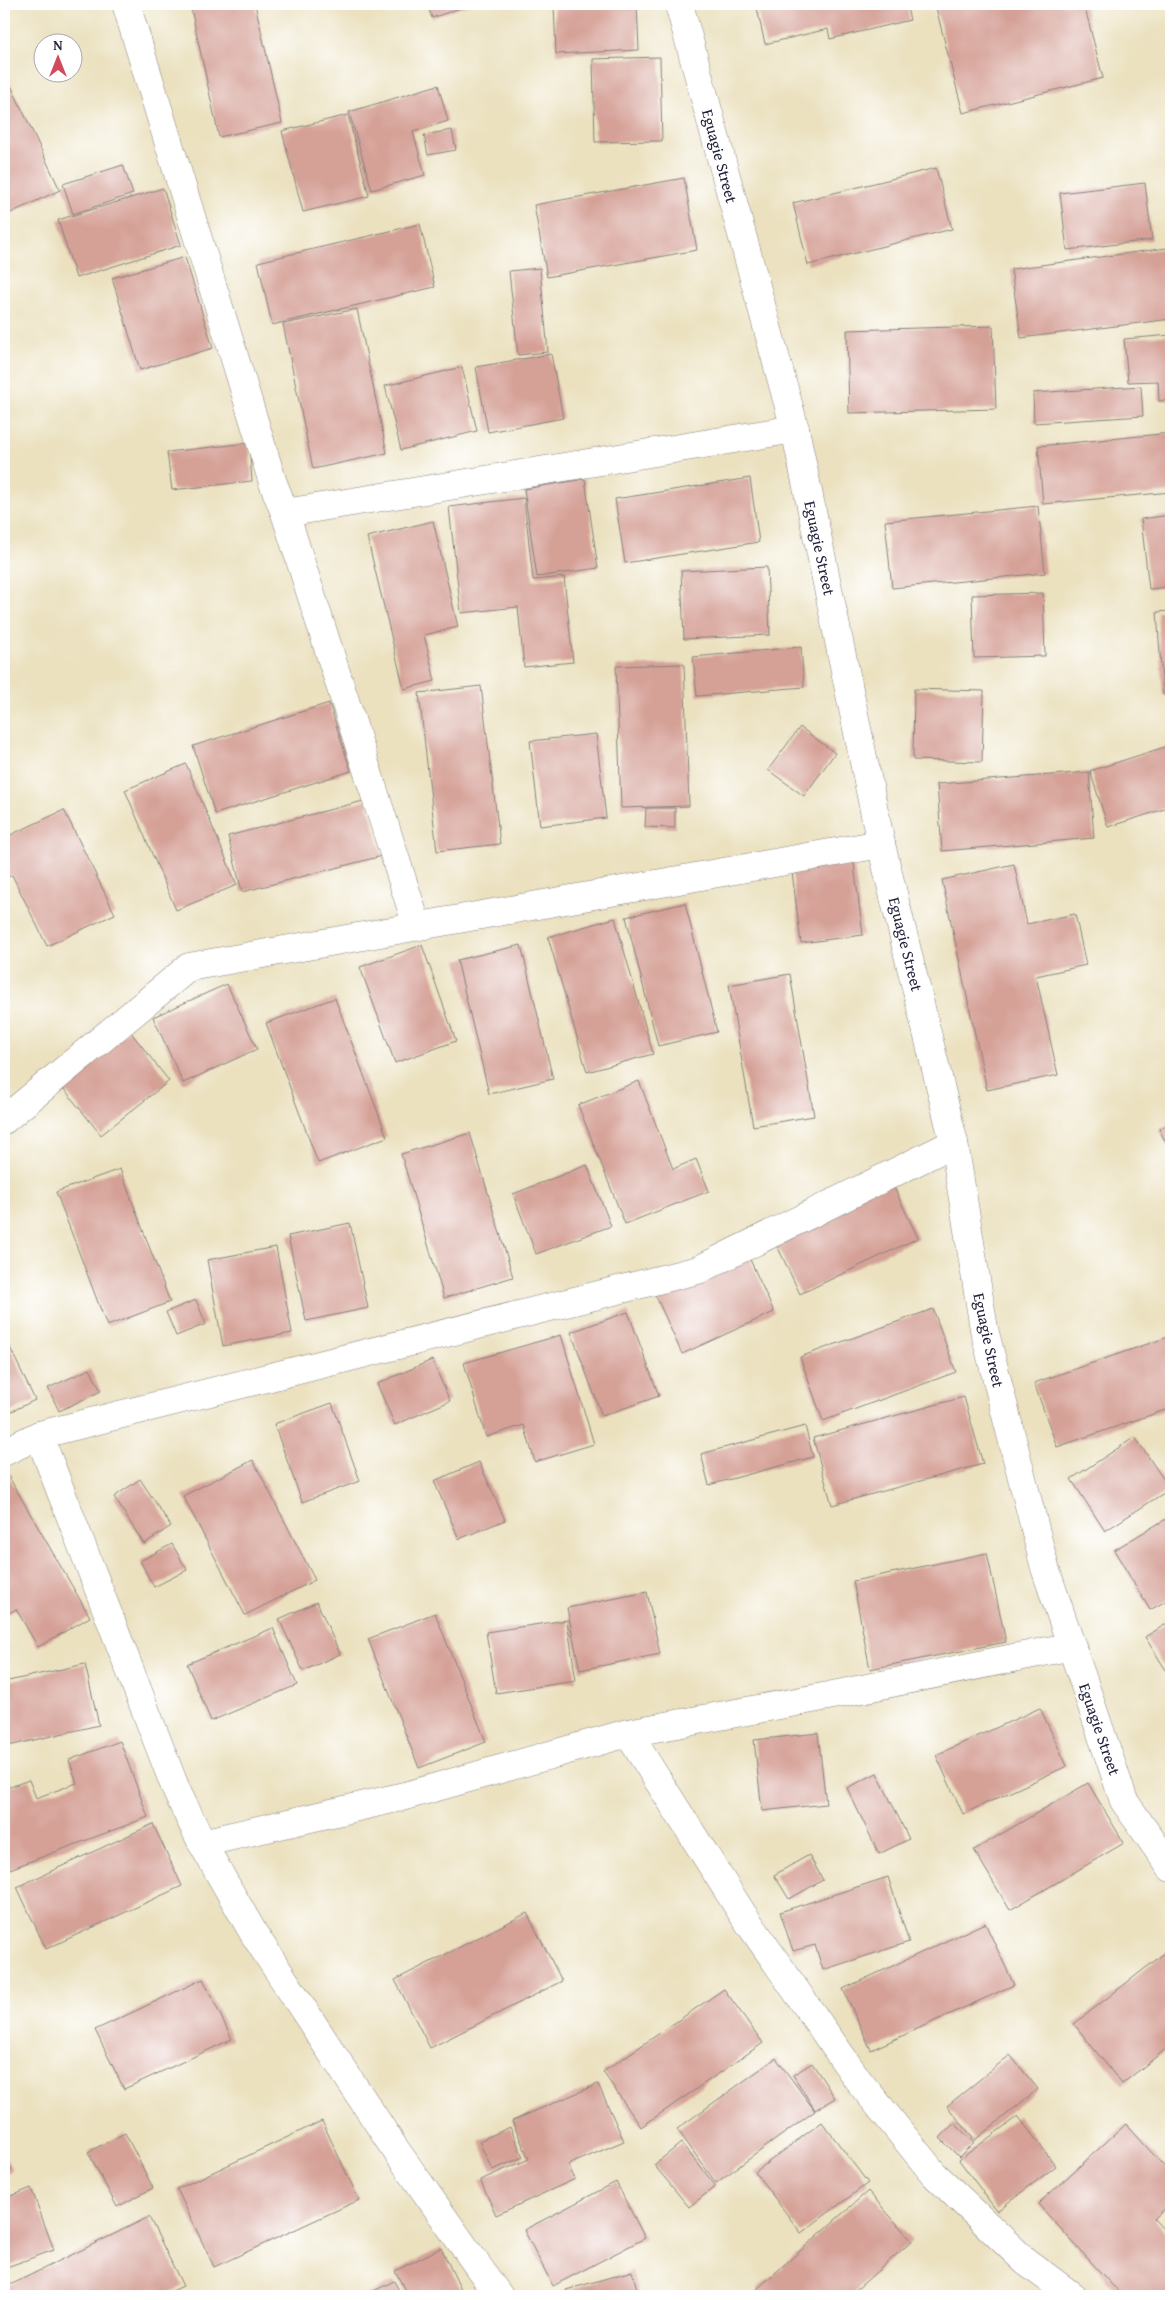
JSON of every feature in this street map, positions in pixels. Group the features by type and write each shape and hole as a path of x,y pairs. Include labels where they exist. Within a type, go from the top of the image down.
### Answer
{"street":[{"path":"126,4 273,483 285,513 417,926"},
{"name":"Eguagie Street","path":"679,4 795,429 881,844 954,1142 984,1329 1045,1568 1124,1801 1171,1868"},
{"path":"285,513 795,429"},
{"path":"4,1120 189,967 881,844"},
{"path":"4,1452 39,1435 698,1270 954,1142"},
{"path":"39,1435 177,1792 202,1843 254,1934 391,2143 499,2296"},
{"path":"202,1843 405,1796 628,1733 823,1697 1072,1646"},
{"path":"628,1733 742,1913 858,2080 934,2174 1025,2261 1072,2296"}],"building":[{"path":"190,4 255,4 282,123 219,137"},
{"path":"427,4 471,4 432,18"},
{"path":"554,4 637,4 639,50 556,54"},
{"path":"756,4 906,4 910,20 830,39 828,29 765,44"},
{"path":"935,4 1084,4 1103,78 963,113"},
{"path":"660,57 662,141 595,142 593,59"},
{"path":"4,71 60,190 4,216"},
{"path":"438,85 448,121 413,132 425,175 372,190 349,112"},
{"path":"348,115 369,196 303,212 282,131"},
{"path":"452,130 456,150 428,155 424,135"},
{"path":"123,165 133,194 73,214 63,184"},
{"path":"936,168 952,229 808,265 793,203"},
{"path":"684,178 697,250 547,277 534,205"},
{"path":"1145,183 1152,240 1067,250 1060,193"},
{"path":"163,188 181,245 76,278 58,220"},
{"path":"420,224 435,287 272,325 258,262"},
{"path":"1167,248 1171,281 1171,319 1021,338 1011,269"},
{"path":"185,257 213,348 140,370 112,278"},
{"path":"540,268 548,352 518,355 509,271"},
{"path":"357,309 387,453 313,469 283,324"},
{"path":"993,326 996,409 849,413 847,330"},
{"path":"1171,335 1171,400 1159,401 1158,381 1128,382 1124,339"},
{"path":"551,354 563,418 488,432 476,367"},
{"path":"462,367 477,431 401,450 385,386"},
{"path":"1141,386 1143,416 1034,423 1033,393"},
{"path":"1171,433 1171,492 1043,504 1038,446"},
{"path":"249,443 252,481 172,490 167,452"},
{"path":"750,478 759,542 625,563 615,499"},
{"path":"585,479 598,568 537,577 524,489"},
{"path":"524,498 533,580 564,577 573,662 524,667 518,607 461,613 449,507"},
{"path":"1038,506 1045,573 892,588 885,521"},
{"path":"1171,515 1171,587 1149,589 1141,519"},
{"path":"433,521 458,627 424,635 435,681 404,689 367,537"},
{"path":"767,567 770,635 684,639 681,571"},
{"path":"1043,593 1045,656 974,658 972,595"},
{"path":"1171,611 1171,695 1163,695 1157,612"},
{"path":"801,647 804,687 697,696 693,657"},
{"path":"684,664 689,806 621,808 616,666"},
{"path":"481,686 500,844 437,851 419,693"},
{"path":"914,689 984,691 982,762 913,760"},
{"path":"329,703 351,771 215,814 193,746"},
{"path":"800,727 835,753 804,796 768,770"},
{"path":"596,734 606,818 540,826 530,741"},
{"path":"1171,745 1171,807 1108,827 1090,771"},
{"path":"186,764 237,885 176,910 125,790"},
{"path":"1089,772 1094,838 942,851 937,784"},
{"path":"367,800 382,856 242,892 228,836"},
{"path":"646,808 675,808 675,828 645,827"},
{"path":"64,810 115,914 47,946 12,875 4,879 4,838"},
{"path":"853,857 863,935 801,943 791,864"},
{"path":"1014,864 1027,924 1075,914 1086,965 1036,976 1058,1075 987,1090 942,880"},
{"path":"685,903 717,1032 658,1046 626,917"},
{"path":"615,918 653,1054 587,1072 548,937"},
{"path":"422,945 456,1041 395,1063 360,967"},
{"path":"521,945 553,1079 489,1094 457,960"},
{"path":"790,974 814,1116 753,1126 729,985"},
{"path":"227,984 257,1049 183,1083 153,1017"},
{"path":"335,998 387,1137 318,1163 266,1023"},
{"path":"129,1030 169,1081 101,1135 60,1084"},
{"path":"639,1081 673,1169 696,1159 709,1191 625,1224 578,1105"},
{"path":"1171,1123 1171,1153 1159,1129"},
{"path":"470,1133 513,1277 444,1298 401,1154"},
{"path":"587,1165 611,1226 536,1254 513,1194"},
{"path":"120,1169 170,1302 107,1326 56,1192"},
{"path":"890,1179 918,1238 800,1294 772,1235"},
{"path":"350,1223 368,1308 306,1321 288,1236"},
{"path":"276,1247 292,1333 223,1346 207,1260"},
{"path":"747,1253 774,1312 682,1354 655,1294"},
{"path":"196,1300 206,1324 176,1336 166,1312"},
{"path":"933,1309 956,1372 823,1421 800,1357"},
{"path":"628,1312 659,1396 602,1416 571,1332"},
{"path":"4,1335 35,1400 4,1415"},
{"path":"561,1335 594,1444 535,1462 524,1425 486,1437 464,1363"},
{"path":"1171,1336 1171,1408 1057,1447 1034,1383"},
{"path":"432,1360 450,1401 395,1425 377,1384"},
{"path":"90,1369 101,1391 59,1411 48,1388"},
{"path":"964,1397 983,1464 832,1505 813,1438"},
{"path":"332,1403 360,1481 302,1502 274,1424"},
{"path":"805,1426 813,1457 709,1485 701,1454"},
{"path":"1135,1437 1170,1489 1105,1531 1071,1479"},
{"path":"253,1460 315,1580 245,1615 183,1496"},
{"path":"479,1462 505,1520 459,1539 434,1481"},
{"path":"6,1472 90,1617 38,1647 16,1609 4,1616 4,1473"},
{"path":"140,1479 171,1526 144,1544 114,1497"},
{"path":"1171,1516 1171,1598 1150,1610 1114,1550"},
{"path":"172,1544 187,1570 154,1587 140,1561"},
{"path":"987,1553 1006,1642 870,1669 853,1581"},
{"path":"647,1592 660,1654 580,1670 567,1608"},
{"path":"317,1602 340,1654 303,1671 279,1619"},
{"path":"435,1613 486,1742 419,1768 368,1639"},
{"path":"567,1620 576,1681 496,1693 486,1632"},
{"path":"1171,1621 1171,1678 1145,1637"},
{"path":"273,1628 297,1685 211,1721 187,1664"},
{"path":"85,1664 99,1725 4,1747 4,1682"},
{"path":"1040,1708 1067,1766 963,1814 936,1755"},
{"path":"818,1733 826,1804 762,1811 754,1740"},
{"path":"120,1741 148,1817 10,1869 4,1852 4,1789 29,1780 36,1798 77,1783 69,1760"},
{"path":"877,1773 909,1839 879,1854 847,1788"},
{"path":"1088,1783 1124,1843 1010,1910 974,1850"},
{"path":"153,1824 182,1886 46,1949 17,1887"},
{"path":"809,1855 823,1880 789,1899 774,1875"},
{"path":"888,1877 909,1942 823,1970 815,1945 793,1951 780,1912"},
{"path":"527,1913 562,1981 430,2048 395,1980"},
{"path":"985,1923 1014,1985 871,2050 843,1989"},
{"path":"1171,1948 1171,2045 1122,2084 1074,2024"},
{"path":"203,1979 232,2039 124,2089 95,2030"},
{"path":"724,1989 763,2043 641,2127 603,2072"},
{"path":"1010,2055 1038,2089 975,2140 947,2106"},
{"path":"776,2058 815,2111 716,2183 677,2129"},
{"path":"812,2063 835,2098 815,2110 793,2075"},
{"path":"598,2084 624,2141 568,2165 575,2179 496,2215 480,2180 529,2159 512,2121"},
{"path":"1018,2116 1056,2166 997,2211 959,2160"},
{"path":"322,2121 359,2200 214,2267 177,2189"},
{"path":"822,2122 868,2183 801,2233 755,2172"},
{"path":"954,2123 974,2142 959,2157 940,2138"},
{"path":"1126,2124 1171,2174 1171,2203 1154,2219 1171,2238 1171,2296 1122,2296 1038,2204"},
{"path":"510,2127 523,2157 492,2170 479,2141"},
{"path":"125,2133 153,2188 117,2207 88,2152"},
{"path":"681,2143 716,2186 689,2207 654,2165"},
{"path":"4,2155 12,2170 4,2174"},
{"path":"616,2182 645,2238 553,2286 524,2230"},
{"path":"31,2188 54,2250 4,2268 4,2199"},
{"path":"868,2191 912,2241 849,2296 763,2296 757,2289"},
{"path":"149,2217 183,2286 161,2296 4,2296 4,2288"},
{"path":"441,2248 464,2296 408,2296 395,2271"},
{"path":"632,2271 639,2296 568,2296 566,2290"},
{"path":"394,2281 402,2296 364,2296"}]}
